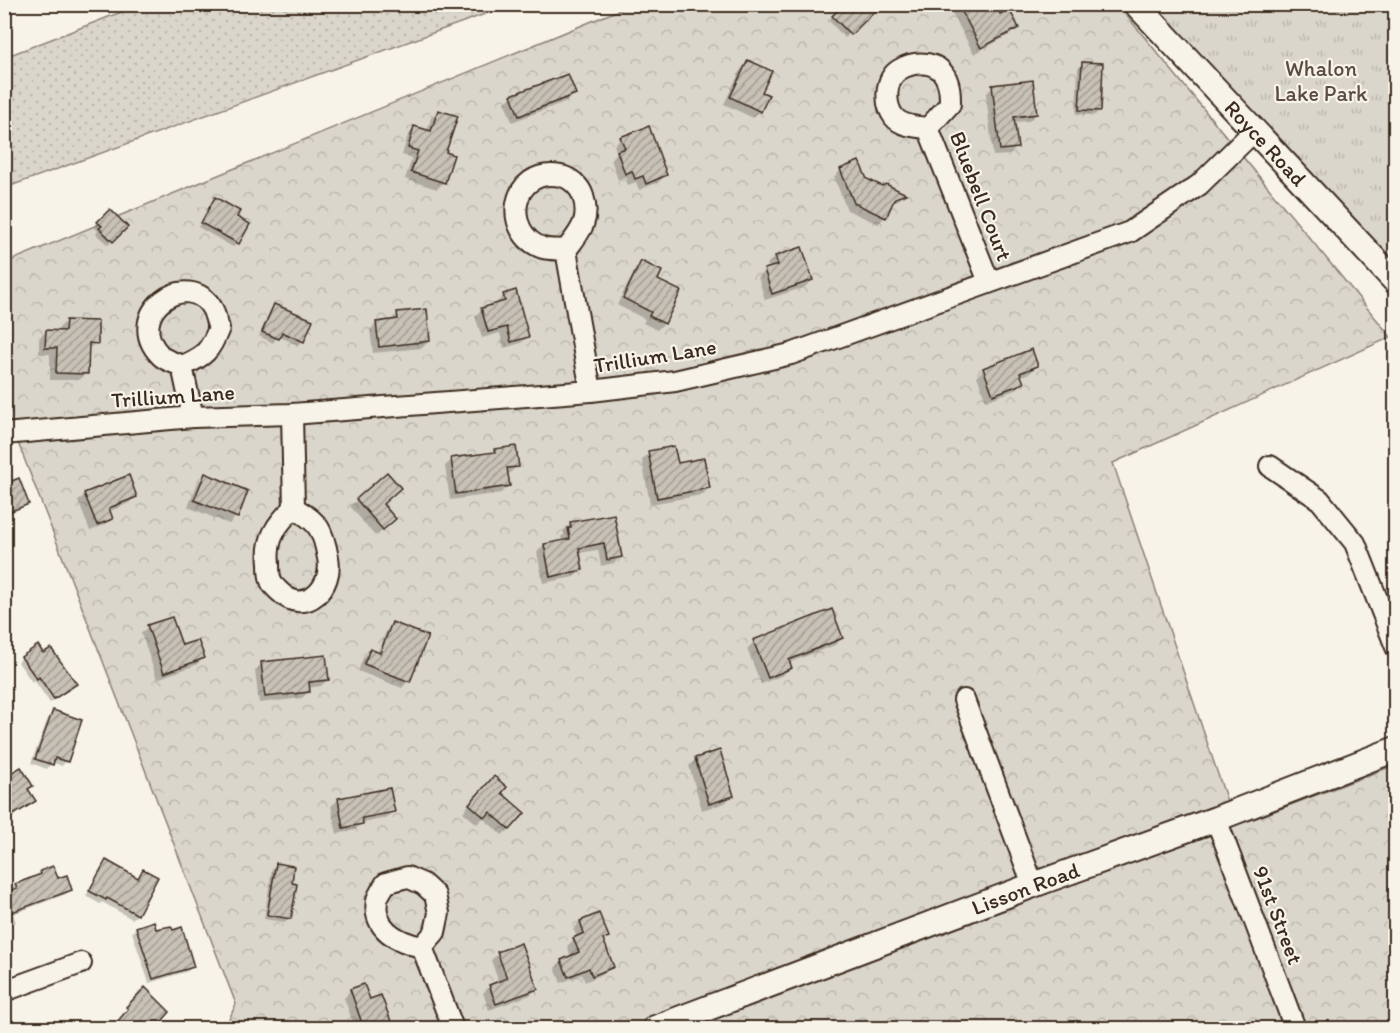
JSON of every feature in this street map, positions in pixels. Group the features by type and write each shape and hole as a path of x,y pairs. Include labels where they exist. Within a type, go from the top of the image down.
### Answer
{"street":[{"name":"Royce Road","path":"1136,4 1395,282"},
{"name":"Bluebell Court","path":"928,128 989,282"},
{"name":"Trillium Lane","path":"4,434 193,417 292,414 591,391 675,381 791,354 1130,232 1199,185 1255,130"},
{"path":"566,250 591,391"},
{"path":"182,366 193,417"},
{"path":"292,414 294,508"},
{"path":"1270,466 1320,500 1355,543 1395,647"},
{"path":"964,700 1033,885"},
{"name":"Lisson Road","path":"655,1029 1033,885 1216,819 1395,748"},
{"name":"91st Street","path":"1216,819 1295,1029"},
{"path":"422,947 453,1029"},
{"path":"4,991 81,963"}],"green space":[{"path":"142,4 510,5 5,188 5,57"},
{"path":"631,5 1118,5 1391,337 1113,463 1231,813 1246,822 1395,765 1395,1028 225,1028 236,1004 5,409 5,263"},
{"name":"Whalon Lake Park","path":"1154,5 1395,5 1395,279"}],"building":[{"path":"844,4 882,4 851,35 832,16"},
{"path":"958,4 996,4 1000,14 1009,9 1019,28 981,48"},
{"path":"748,60 772,71 762,92 769,95 761,112 730,97"},
{"path":"1082,62 1103,63 1101,111 1079,110"},
{"path":"568,74 576,94 519,116 511,95"},
{"path":"1033,80 1037,114 1014,117 1018,148 1000,150 992,85"},
{"path":"438,110 458,116 446,152 454,155 445,183 411,172 418,151 408,148 414,126 431,131"},
{"path":"649,126 667,175 646,184 643,176 635,179 632,171 625,174 617,151 625,148 620,137"},
{"path":"859,161 867,179 882,186 886,184 906,194 895,198 886,218 854,203 840,169"},
{"path":"215,197 240,211 237,217 250,224 239,244 201,223"},
{"path":"110,209 128,227 113,242 99,228 102,226 97,222"},
{"path":"802,247 813,280 772,294 764,269 778,265 775,256"},
{"path":"641,261 662,271 658,280 681,291 665,324 649,316 651,312 623,298"},
{"path":"516,290 529,337 511,342 507,327 488,332 481,308 505,301 503,294"},
{"path":"274,304 313,320 304,342 282,332 279,339 262,332"},
{"path":"427,309 430,341 379,347 376,322 398,319 397,312"},
{"path":"66,320 98,321 98,344 89,343 88,374 56,373 57,348 45,348 46,330 65,331"},
{"path":"1032,349 1038,366 1020,373 1024,383 993,395 983,368"},
{"path":"516,446 519,467 507,468 510,486 456,494 451,458 495,452 494,449"},
{"path":"674,446 678,463 704,458 710,488 657,498 648,451"},
{"path":"387,472 401,488 383,504 396,519 383,530 356,499"},
{"path":"205,473 248,491 238,518 194,500"},
{"path":"129,475 137,497 109,508 113,519 97,525 84,493"},
{"path":"19,478 29,504 4,514 4,484"},
{"path":"614,514 622,557 607,560 604,543 579,548 583,570 550,577 544,544 570,539 568,528 571,528 570,522"},
{"path":"832,609 843,638 789,660 792,668 768,678 753,640"},
{"path":"172,617 182,645 198,640 205,658 164,673 147,625"},
{"path":"392,622 428,636 410,682 364,664 370,649 380,653"},
{"path":"38,645 43,653 51,648 77,684 54,699 21,657"},
{"path":"326,655 329,680 309,682 310,692 265,697 261,662"},
{"path":"53,710 82,720 68,762 55,758 53,765 35,759"},
{"path":"720,750 734,796 709,804 695,758"},
{"path":"21,767 33,786 28,789 36,801 4,821 4,777"},
{"path":"494,776 507,787 502,793 525,813 510,830 490,812 485,818 469,804"},
{"path":"390,788 395,812 362,818 363,824 343,828 338,798"},
{"path":"106,860 138,878 143,869 158,877 138,915 89,891"},
{"path":"276,863 294,866 292,883 297,884 291,919 267,915"},
{"path":"53,866 58,878 67,875 72,890 4,915 4,893 17,888 15,884 41,874 40,871"},
{"path":"599,913 609,937 603,939 614,967 592,976 589,968 568,977 561,960 579,952 573,938 584,933 580,921"},
{"path":"154,921 156,929 171,926 173,930 182,927 194,967 153,979 136,927"},
{"path":"521,943 538,989 496,1004 489,985 507,978 497,952"},
{"path":"364,984 370,999 381,995 394,1029 364,1029 350,989"},
{"path":"145,987 170,1012 155,1029 111,1029 128,1009 126,1007"}]}
